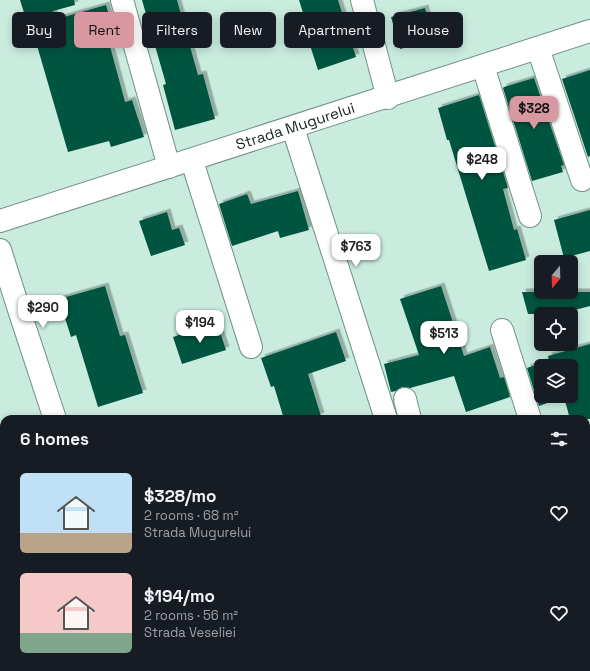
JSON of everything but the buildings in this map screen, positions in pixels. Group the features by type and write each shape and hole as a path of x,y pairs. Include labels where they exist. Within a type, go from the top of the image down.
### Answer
{"street":[{"path":"122,0 169,167"},
{"path":"362,0 388,98"},
{"name":"Strada Mugurelui","path":"0,221 388,98 590,31"},
{"path":"538,48 582,180"},
{"path":"483,66 530,216"},
{"path":"294,128 385,415"},
{"path":"192,161 251,348"},
{"path":"0,250 54,415"},
{"path":"502,330 529,415"}]}
